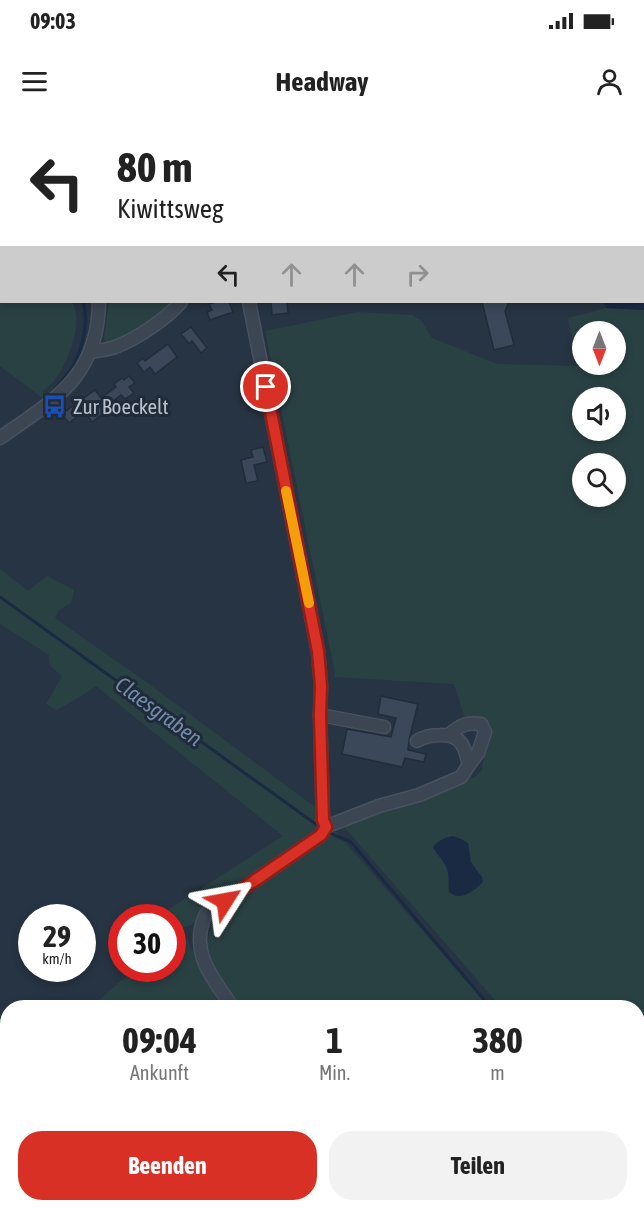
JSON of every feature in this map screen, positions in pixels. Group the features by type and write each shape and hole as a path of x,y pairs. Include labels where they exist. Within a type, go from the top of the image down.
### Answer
{"street":[{"path":"0,438 62,393 77,375 91,352 97,330 99,303"},
{"path":"91,352 114,348 143,333 181,303"},
{"path":"249,303 316,641 321,686 323,820 326,827"},
{"path":"320,715 384,727"},
{"path":"228,1000 205,967 200,952 201,924 206,914 321,835 326,827 379,806 419,795 461,777 478,753 485,732 481,724 471,723 458,727 449,735"},
{"path":"417,741 424,736 449,735 459,739 466,751 469,765"}],"green space":[{"path":"0,303 72,303 76,330 70,351 56,378 43,391 44,399 0,366"},
{"path":"109,303 170,303 162,314 109,346 104,338"},
{"path":"606,308 644,310 644,1000 495,1000 344,827 475,777 482,770 485,745 478,719 466,722 454,684 334,677 265,331 358,312 412,315 421,320 432,338 497,364 572,366 572,375 626,375 626,321 572,321 572,337 568,318"},
{"path":"0,569 28,591 47,576 74,590 71,603 59,610 55,618 149,684 315,807 316,831 305,845 240,887 186,927 186,904 177,904 283,836 96,686 56,710 46,704 62,676 50,666 49,655 0,624"},
{"path":"332,827 483,1000 228,1000 208,964 208,944 213,910"},
{"path":"186,937 226,1000 99,1000 120,982 186,982"}],"water":[{"path":"604,303 644,303 644,310 606,308"},
{"path":"453,836 468,843 471,862 483,882 462,896 449,892 447,868 433,847"}],"building":[{"path":"229,303 233,312 210,320 207,312 212,310 209,304"},
{"path":"271,303 287,303 288,313 272,315"},
{"path":"482,303 509,303 505,311 514,345 494,350"},
{"path":"191,327 207,348 201,353 192,341 189,344 181,334"},
{"path":"168,344 177,357 155,374 150,367 144,372 137,363 143,358 145,361"},
{"path":"129,376 135,383 129,387 134,393 125,399 121,395 102,410 104,413 92,422 84,411 69,423 62,414 95,390 101,398 116,387 114,384"},
{"path":"263,447 267,462 254,465 258,481 246,483 241,460 253,457 251,450"},
{"path":"381,696 418,704 408,750 426,754 424,762 405,758 402,767 342,754 347,729 391,737 396,718 378,714"}],"waterway":[{"path":"55,389 73,366 80,351 85,326 83,303"},
{"name":"Claesgraben","path":"0,597 317,825"},
{"name":"Claesgraben","path":"332,834 351,842 484,1000"}],"slow traffic":[{"path":"286,491 309,603"}],"place":[{"name":"Zur Boeckelt","path":"55,407"}],"route":[{"path":"225,901 321,835 326,827 323,820 321,686 318,651 266,387"}]}
